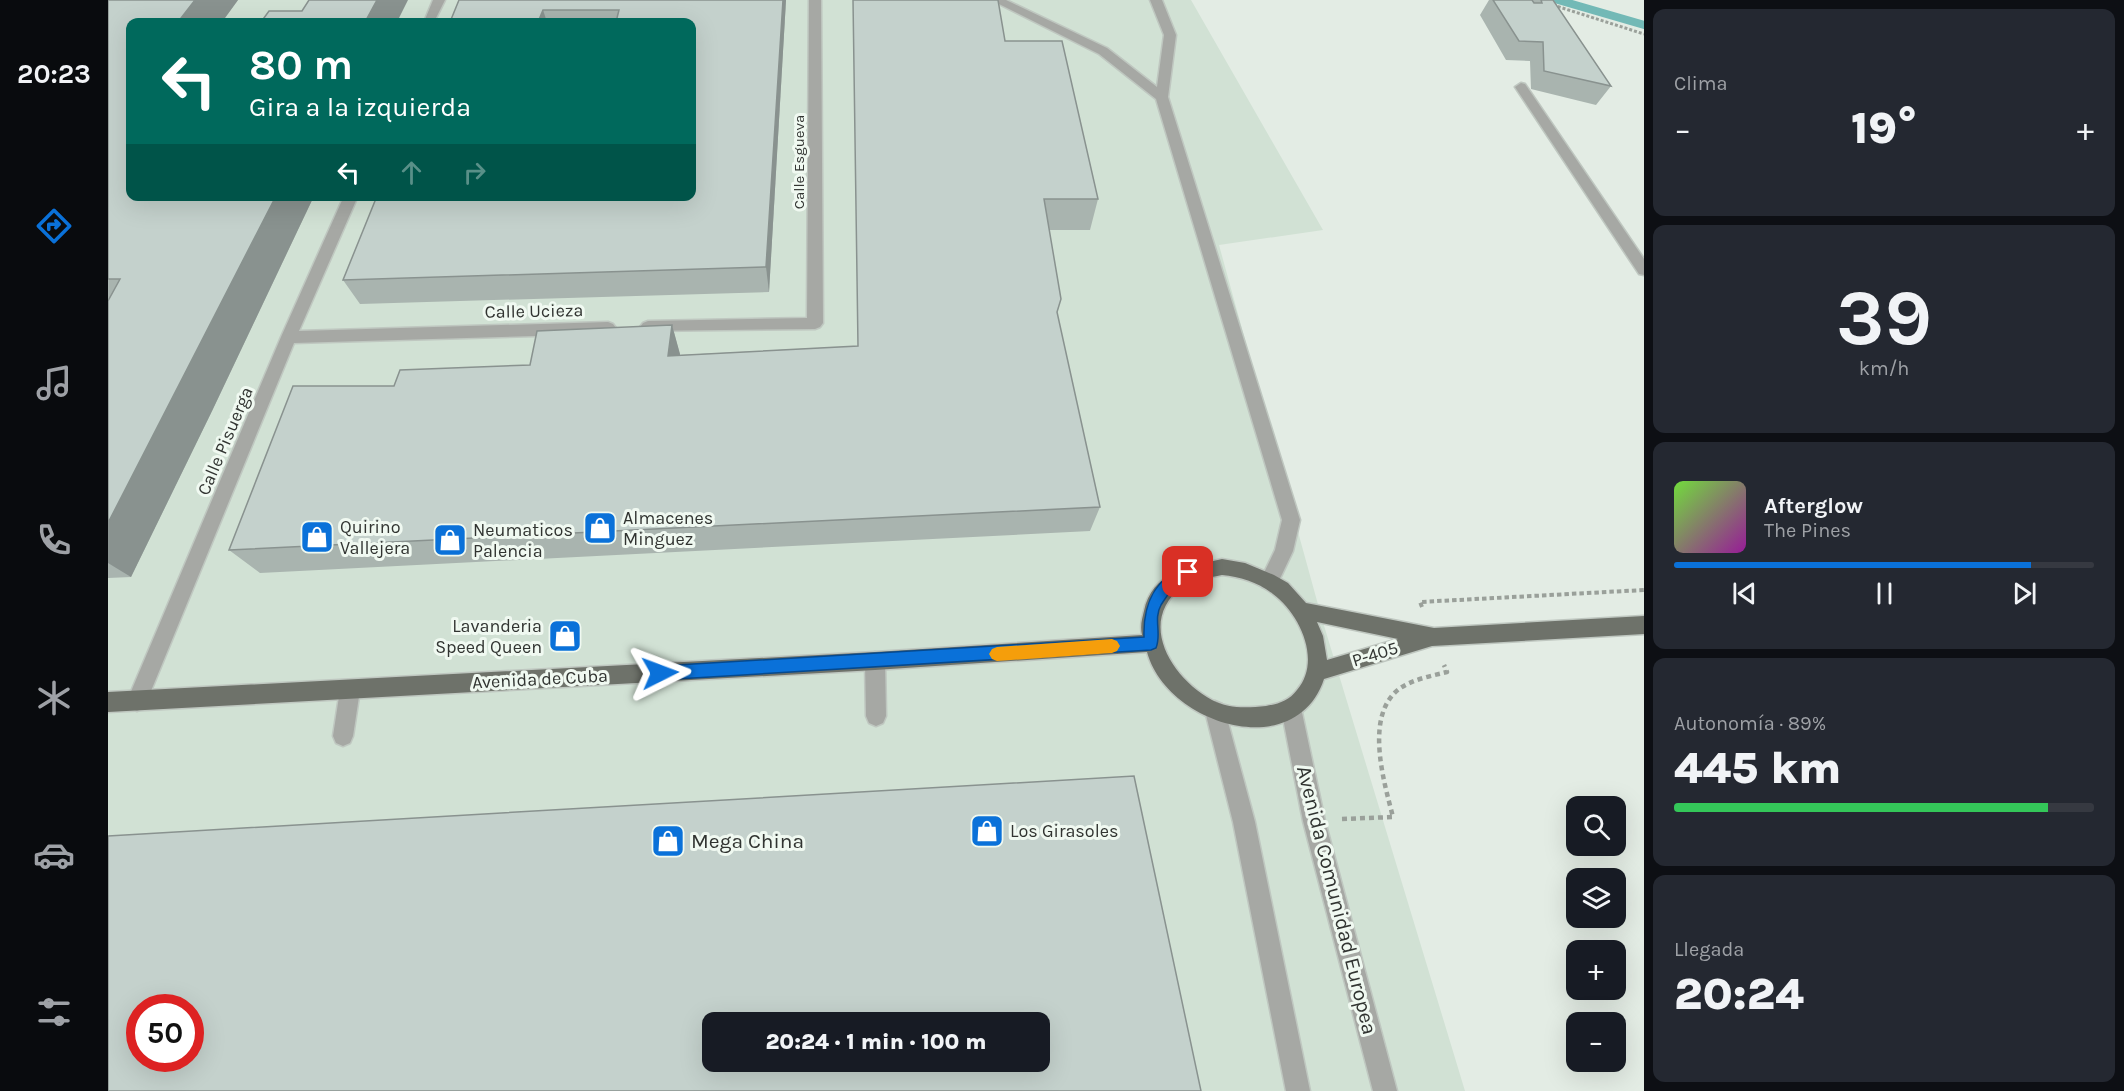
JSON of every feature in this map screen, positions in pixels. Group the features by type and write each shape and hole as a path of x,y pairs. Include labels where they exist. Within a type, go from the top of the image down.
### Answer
{"main road":[{"path":"1222,567 1247,571 1281,589 1302,611 1316,644 1316,672 1311,687 1291,708 1276,715 1252,719 1215,711 1193,700 1161,667 1151,643 1150,615 1161,592 1177,577 1198,568 1222,567"},
{"name":"P-405","path":"1302,611 1434,637"},
{"name":"P-405","path":"1316,672 1434,637 1644,625"},
{"name":"Avenida de Cuba","path":"108,702 875,661 1151,643"}],"street":[{"path":"431,18 439,0"},
{"name":"Calle Esgueva","path":"815,0 815,323"},
{"path":"997,0 1103,51 1162,97"},
{"path":"1156,0 1170,35 1162,97 1291,520 1284,551 1269,581"},
{"path":"1521,87 1644,270"},
{"name":"Calle Pisuerga","path":"137,701 289,337 349,201"},
{"name":"Calle Ucieza","path":"289,337 815,323"},
{"path":"875,661 876,716"},
{"path":"343,736 350,690"},
{"name":"Avenida Comunidad Europea","path":"1291,708 1314,820 1385,1091"},
{"path":"1215,711 1244,822 1298,1091"}],"path":[{"path":"1547,3 1644,34"},
{"path":"1314,820 1393,817 1380,768 1379,727 1392,695 1418,680 1447,672 1420,602 1644,590"}],"shaded area":[{"path":"108,0 1191,0 1323,230 1219,245 1322,619 1465,1091 108,1091"}],"building":[{"path":"108,0 195,0 181,18 126,18 126,201 273,201 108,523 108,301 120,279 108,279"},
{"path":"309,0 377,0 367,18 264,18 269,11 302,11"},
{"path":"459,0 783,0 766,267 343,280 375,201 696,201 696,18 617,18 619,10 543,10 540,18 452,18"},
{"path":"853,0 998,0 1005,41 1062,41 1098,199 1044,199 1061,299 1057,312 1100,507 229,550 293,386 394,386 400,370 530,365 537,331 672,325 668,356 858,346"},
{"path":"1493,0 1532,0 1534,3 1542,3 1541,0 1553,0 1611,86 1544,71 1543,42 1519,41"},
{"path":"1134,776 1201,1091 108,1091 108,836"}],"waterway":[{"path":"1558,0 1644,25"}],"slow traffic":[{"path":"997,654 1112,646"}],"place":[{"name":"Almacenes Minguez","path":"600,528"},
{"name":"Quirino Vallejera","path":"317,537"},
{"name":"Neumaticos Palencia","path":"450,540"},
{"name":"Lavanderia Speed Queen","path":"565,636"},
{"name":"Los Girasoles","path":"987,831"},
{"name":"Mega China","path":"668,841"}],"route":[{"path":"660,673 1039,652 1151,643 1150,615 1154,604 1169,583 1188,572"}]}
